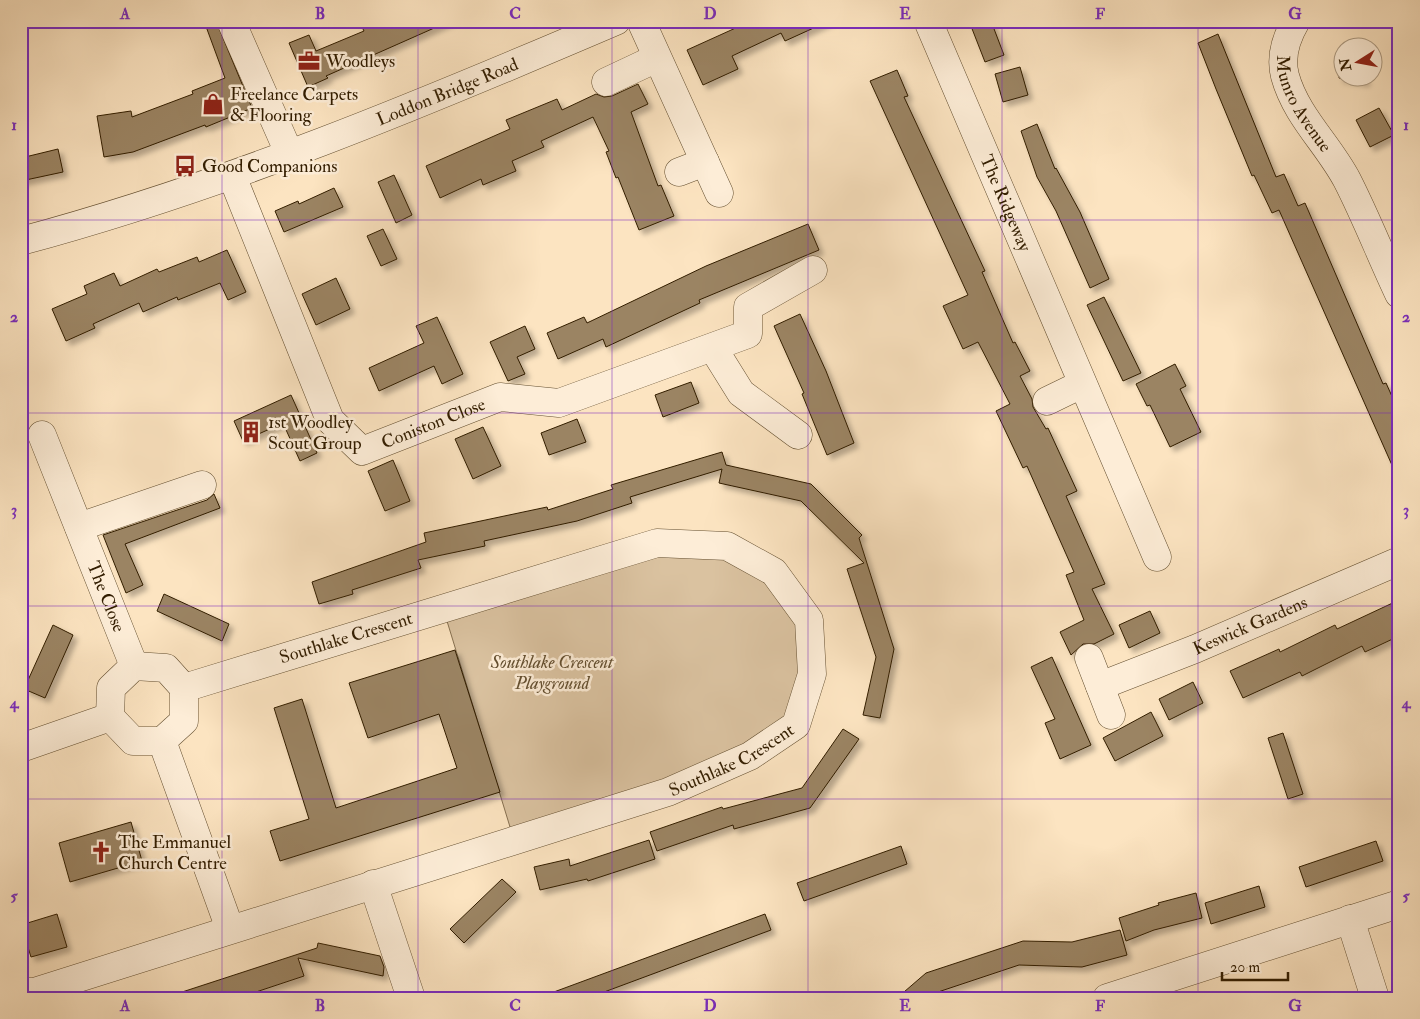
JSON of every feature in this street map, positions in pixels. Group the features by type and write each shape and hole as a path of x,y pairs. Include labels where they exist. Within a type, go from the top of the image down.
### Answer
{"street":[{"path":"231,21 289,153"},
{"name":"Loddon Bridge Road","path":"21,241 108,218 232,176 382,118 616,21"},
{"path":"641,21 719,193"},
{"name":"The Ridgeway","path":"928,21 1157,557"},
{"name":"Munro Avenue","path":"1296,21 1287,39 1284,53 1285,76 1307,122 1324,142 1347,180 1399,294"},
{"path":"606,82 657,58"},
{"path":"679,172 705,162"},
{"name":"Coniston Close","path":"232,176 330,420 362,451 500,397 559,403 748,334 748,307 813,270"},
{"path":"713,348 741,393 798,435"},
{"path":"1047,401 1082,384"},
{"name":"The Close","path":"42,435 134,666"},
{"path":"80,527 202,485"},
{"name":"Southlake Crescent","path":"21,992 34,992 668,792 750,756 796,725 812,674 809,620 774,572 727,546 657,543 184,688"},
{"name":"Keswick Gardens","path":"1100,686 1195,649 1399,561"},
{"path":"1089,658 1111,714"},
{"path":"134,666 166,668 184,688 184,721 162,741 133,741 110,717 111,688 134,666"},
{"path":"21,748 110,717"},
{"path":"162,741 230,929"},
{"path":"373,884 411,998"},
{"path":"1107,998 1399,904"},
{"path":"1350,919 1375,998"}],"green space":[{"name":"Southlake Crescent Playground","path":"727,546 809,620 796,725 750,756 514,840 443,608 581,565"}],"building":[{"path":"204,21 216,21 252,108 206,127 205,125 133,152 104,157 97,116 131,111 132,117 193,94 192,91 225,78"},
{"path":"359,21 450,21 326,76 328,78 308,87 289,43 309,35 316,51 364,31"},
{"path":"738,21 829,21 785,41 781,33 732,56 738,69 703,85 687,50 740,26"},
{"path":"969,21 991,21 1004,55 985,62"},
{"path":"1218,34 1276,177 1284,174 1298,206 1305,203 1383,384 1386,383 1399,412 1399,481 1279,210 1272,213 1254,175 1252,176 1216,89 1198,43"},
{"path":"1020,67 1028,95 1003,102 995,74"},
{"path":"897,70 908,96 904,97 985,271 982,272 1013,343 1015,342 1030,371 1020,376 1032,399 1033,407 1046,429 1048,428 1077,491 1066,496 1105,584 1092,589 1114,634 1094,644 1083,644 1071,655 1060,632 1084,620 1066,575 1074,572 1027,466 1023,468 996,411 1010,404 978,342 963,349 943,306 968,295 870,81"},
{"path":"638,84 648,104 631,112 658,186 661,185 674,216 639,230 606,152 609,151 593,117 541,141 544,147 512,161 516,171 483,185 481,179 440,198 426,166 510,129 506,120 557,99 562,110 596,94 604,97 612,96"},
{"path":"1379,108 1394,135 1370,147 1356,120"},
{"path":"1037,124 1055,169 1080,212 1109,279 1090,288 1056,211 1037,177 1021,131"},
{"path":"58,149 63,172 21,181 21,158"},
{"path":"394,175 412,215 396,223 378,182"},
{"path":"334,188 343,207 284,232 275,211 298,201 299,204"},
{"path":"808,224 819,250 699,300 700,303 606,347 603,339 558,359 547,333 584,317 587,323 706,266"},
{"path":"383,229 397,259 381,266 367,236"},
{"path":"227,250 246,292 228,300 220,283 178,300 177,297 143,312 139,303 93,324 95,328 66,341 52,309 87,294 84,286 114,273 120,286 157,269 159,272 197,257 199,262"},
{"path":"336,278 350,309 316,325 302,294"},
{"path":"1104,297 1141,373 1123,381 1087,305"},
{"path":"800,314 826,371 854,443 827,455 802,394 804,393 774,326"},
{"path":"437,317 463,374 442,384 434,366 379,391 369,368 424,343 416,326"},
{"path":"525,326 535,349 517,357 525,374 508,381 490,342"},
{"path":"1175,364 1186,386 1180,389 1201,432 1170,447 1150,405 1147,406 1136,384"},
{"path":"691,382 699,403 663,417 655,395"},
{"name":"1st Woodley Scout Group","path":"291,395 317,453 300,461 283,423 243,441 234,421"},
{"path":"577,419 586,442 549,455 541,433"},
{"path":"483,427 501,466 473,479 455,439"},
{"path":"722,452 726,465 811,484 862,535 859,538 894,649 880,718 863,715 876,657 847,569 864,563 801,501 719,483 722,469 630,497 632,503 577,521 484,541 485,546 418,560 421,568 352,590 353,594 319,604 312,582 426,542 424,533 547,507 548,510 613,489 611,485"},
{"path":"393,460 410,501 385,511 368,471"},
{"path":"214,494 220,508 125,544 143,585 126,593 103,535 207,500"},
{"path":"164,594 229,624 222,641 157,611"},
{"path":"1399,600 1399,636 1365,652 1362,646 1302,676 1300,672 1243,698 1230,671 1279,649 1280,652 1335,625 1337,629"},
{"path":"1150,611 1160,633 1129,648 1119,625"},
{"path":"53,625 73,635 45,698 24,689"},
{"path":"455,650 500,792 280,861 270,831 309,819 274,708 302,699 336,808 457,768 439,714 368,738 349,683"},
{"path":"1052,657 1091,745 1060,759 1045,723 1055,719 1031,667"},
{"path":"1193,682 1203,703 1169,720 1159,699"},
{"path":"1151,712 1163,736 1115,761 1103,738"},
{"path":"843,729 859,739 810,808 734,829 733,825 657,851 650,832 722,807 723,809 802,788"},
{"path":"1283,733 1303,794 1288,799 1268,738"},
{"name":"The Emmanuel Church Centre","path":"131,822 142,861 70,882 59,843"},
{"path":"649,840 655,859 588,881 587,879 540,890 534,867 569,859 570,866"},
{"path":"1376,841 1383,861 1306,887 1299,867"},
{"path":"901,846 907,864 804,901 797,883"},
{"path":"502,879 516,892 464,943 450,929"},
{"path":"1259,886 1265,907 1211,924 1205,903"},
{"path":"1196,893 1202,918 1154,930 1126,941 1119,918 1159,905 1158,903"},
{"path":"57,914 67,947 31,957 21,925"},
{"path":"765,914 771,930 588,998 543,998 543,996"},
{"path":"1120,930 1127,955 1082,967 1019,965 920,998 897,998 926,973 1023,941 1072,942"},
{"path":"318,943 380,956 384,967 383,976 298,958 304,976 238,998 177,998 176,994 317,948"}],"place":[{"name":"Woodleys","path":"309,61"},
{"name":"Freelance Carpets & Flooring","path":"213,104"},
{"name":"Good Companions","path":"185,166"},
{"name":"1st Woodley Scout Group","path":"251,432"},
{"name":"The Emmanuel Church Centre","path":"101,852"}]}
